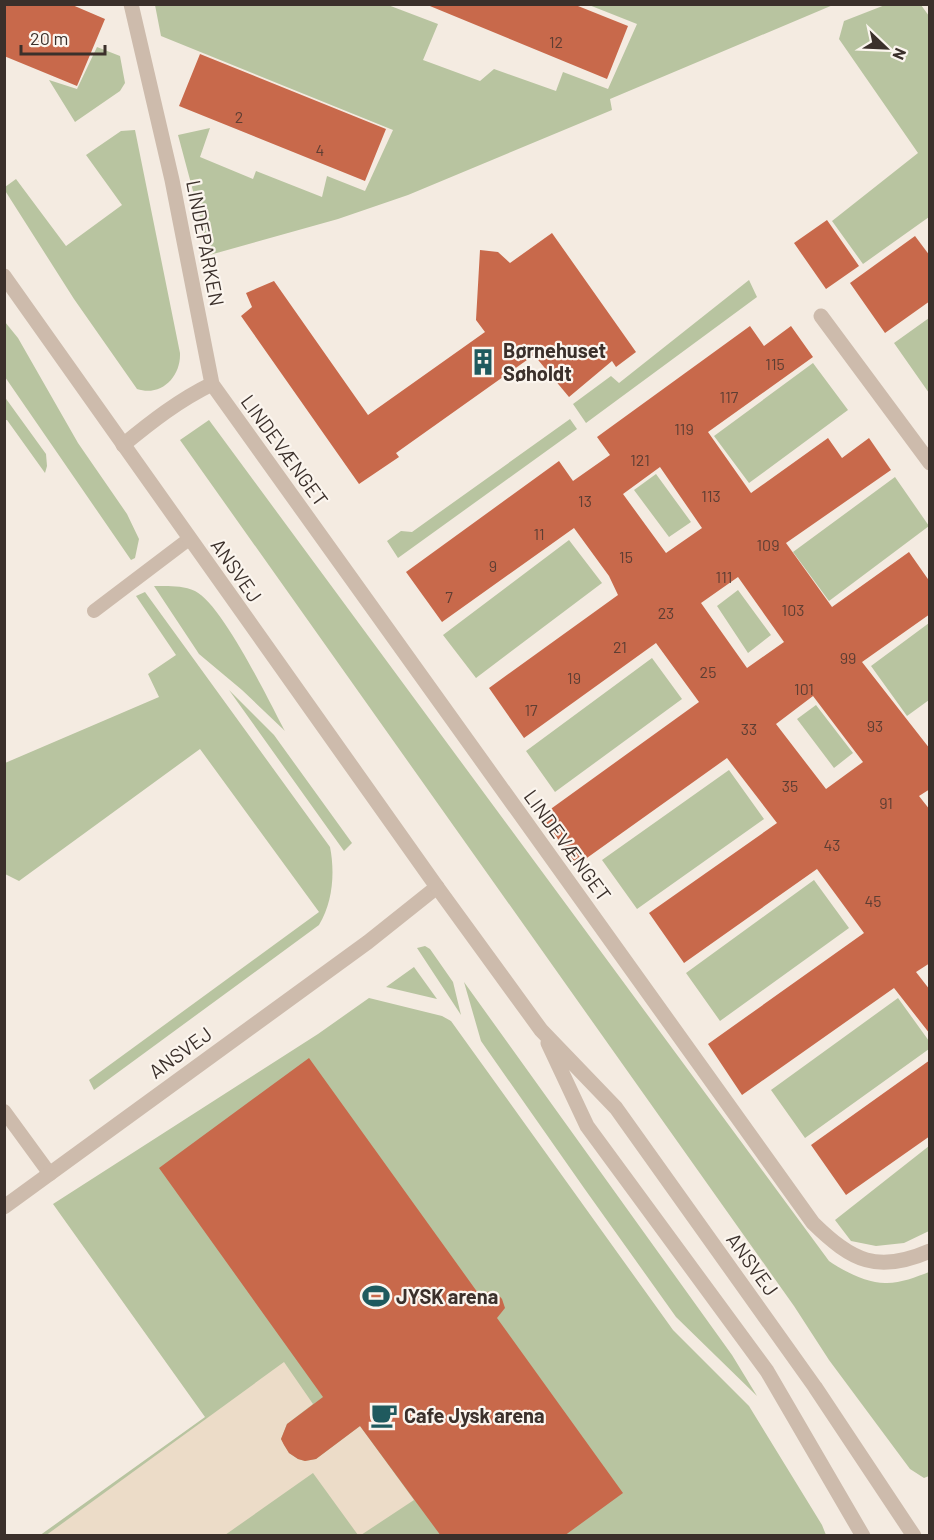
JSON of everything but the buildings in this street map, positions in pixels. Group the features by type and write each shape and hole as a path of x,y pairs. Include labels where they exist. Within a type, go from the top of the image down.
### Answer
{"street":[{"name":"LINDEPARKEN","path":"131,4 172,180 212,384"},
{"name":"ANSVEJ","path":"4,276 436,887 541,1030 616,1108 815,1387 914,1536"},
{"path":"821,316 930,463"},
{"path":"123,445 151,422 192,394 212,384"},
{"name":"LINDEVÆNGET","path":"212,384 813,1223 836,1245 858,1257 885,1263 911,1259 930,1251"},
{"name":"ANSVEJ","path":"4,1207 368,942 436,887"},
{"name":"ANSVEJ","path":"541,1030 587,1126 767,1371 863,1536"}],"lane":[{"path":"94,611 189,539"},
{"path":"4,1110 50,1174"}],"green space":[{"path":"155,5 388,5 438,24 423,60 480,81 494,69 556,91 563,72 608,89 637,24 589,5 833,5 610,99 612,110 408,195 338,219 206,256 204,232 178,135 210,128 200,157 253,179 256,171 322,197 327,176 365,191 393,130 161,36"},
{"path":"885,5 921,5 929,16 929,217 863,264 832,221 918,153 839,39 844,21"},
{"path":"97,47 120,56 125,83 120,91 75,122 49,80 77,89"},
{"path":"135,130 180,353 177,370 168,383 146,391 137,389 74,299 4,189 16,179 66,246 122,205 86,155 121,131"},
{"path":"749,280 757,297 586,423 573,404 611,376 619,383"},
{"path":"929,318 929,393 894,343"},
{"path":"5,322 18,338 78,443 127,514 139,539 135,558 131,560 5,377"},
{"path":"813,363 848,410 749,483 714,436"},
{"path":"4,396 46,454 45,473 5,420"},
{"path":"570,419 577,429 398,558 387,541 401,531 412,532"},
{"path":"209,420 829,1261 856,1276 880,1283 903,1281 929,1272 929,1476 924,1478 910,1469 829,1360 794,1306 180,440"},
{"path":"656,474 691,522 669,537 634,490"},
{"path":"895,477 929,526 829,601 793,552"},
{"path":"569,540 602,583 476,678 443,635"},
{"path":"154,586 185,588 195,591 206,600 231,633 285,731 242,690 199,654"},
{"path":"738,590 771,635 748,653 717,606"},
{"path":"145,592 330,847 332,887 324,916 319,925 94,1090 89,1080 319,912 200,749 19,881 5,874 5,763 159,697 148,674 176,655 136,596"},
{"path":"929,623 929,700 907,716 871,666"},
{"path":"652,658 682,699 555,792 526,751"},
{"path":"229,690 274,735 352,843 344,851"},
{"path":"816,705 853,753 834,768 797,719"},
{"path":"729,770 764,819 637,909 602,860"},
{"path":"814,880 849,928 720,1021 686,973"},
{"path":"425,946 430,949 453,982 461,1015 417,948"},
{"path":"414,967 437,999 386,987"},
{"path":"464,982 732,1355 757,1396 676,1317 584,1188 481,1041"},
{"path":"369,998 442,1016 451,1021 673,1330 749,1406 826,1535 39,1536 205,1417 53,1204 318,1034"},
{"path":"898,998 929,1041 929,1049 805,1138 771,1090"},
{"path":"929,1146 929,1231 904,1243 876,1246 851,1241 835,1220"}],"shaded area":[{"path":"284,1362 313,1404 287,1424 281,1439 289,1453 305,1461 316,1459 360,1426 414,1500 358,1535 313,1473 225,1535 45,1536"}],"place":[{"name":"Børnehuset Søholdt","path":"483,362"},
{"name":"JYSK arena","path":"376,1296"},
{"name":"Cafe Jysk arena","path":"384,1415"}]}
